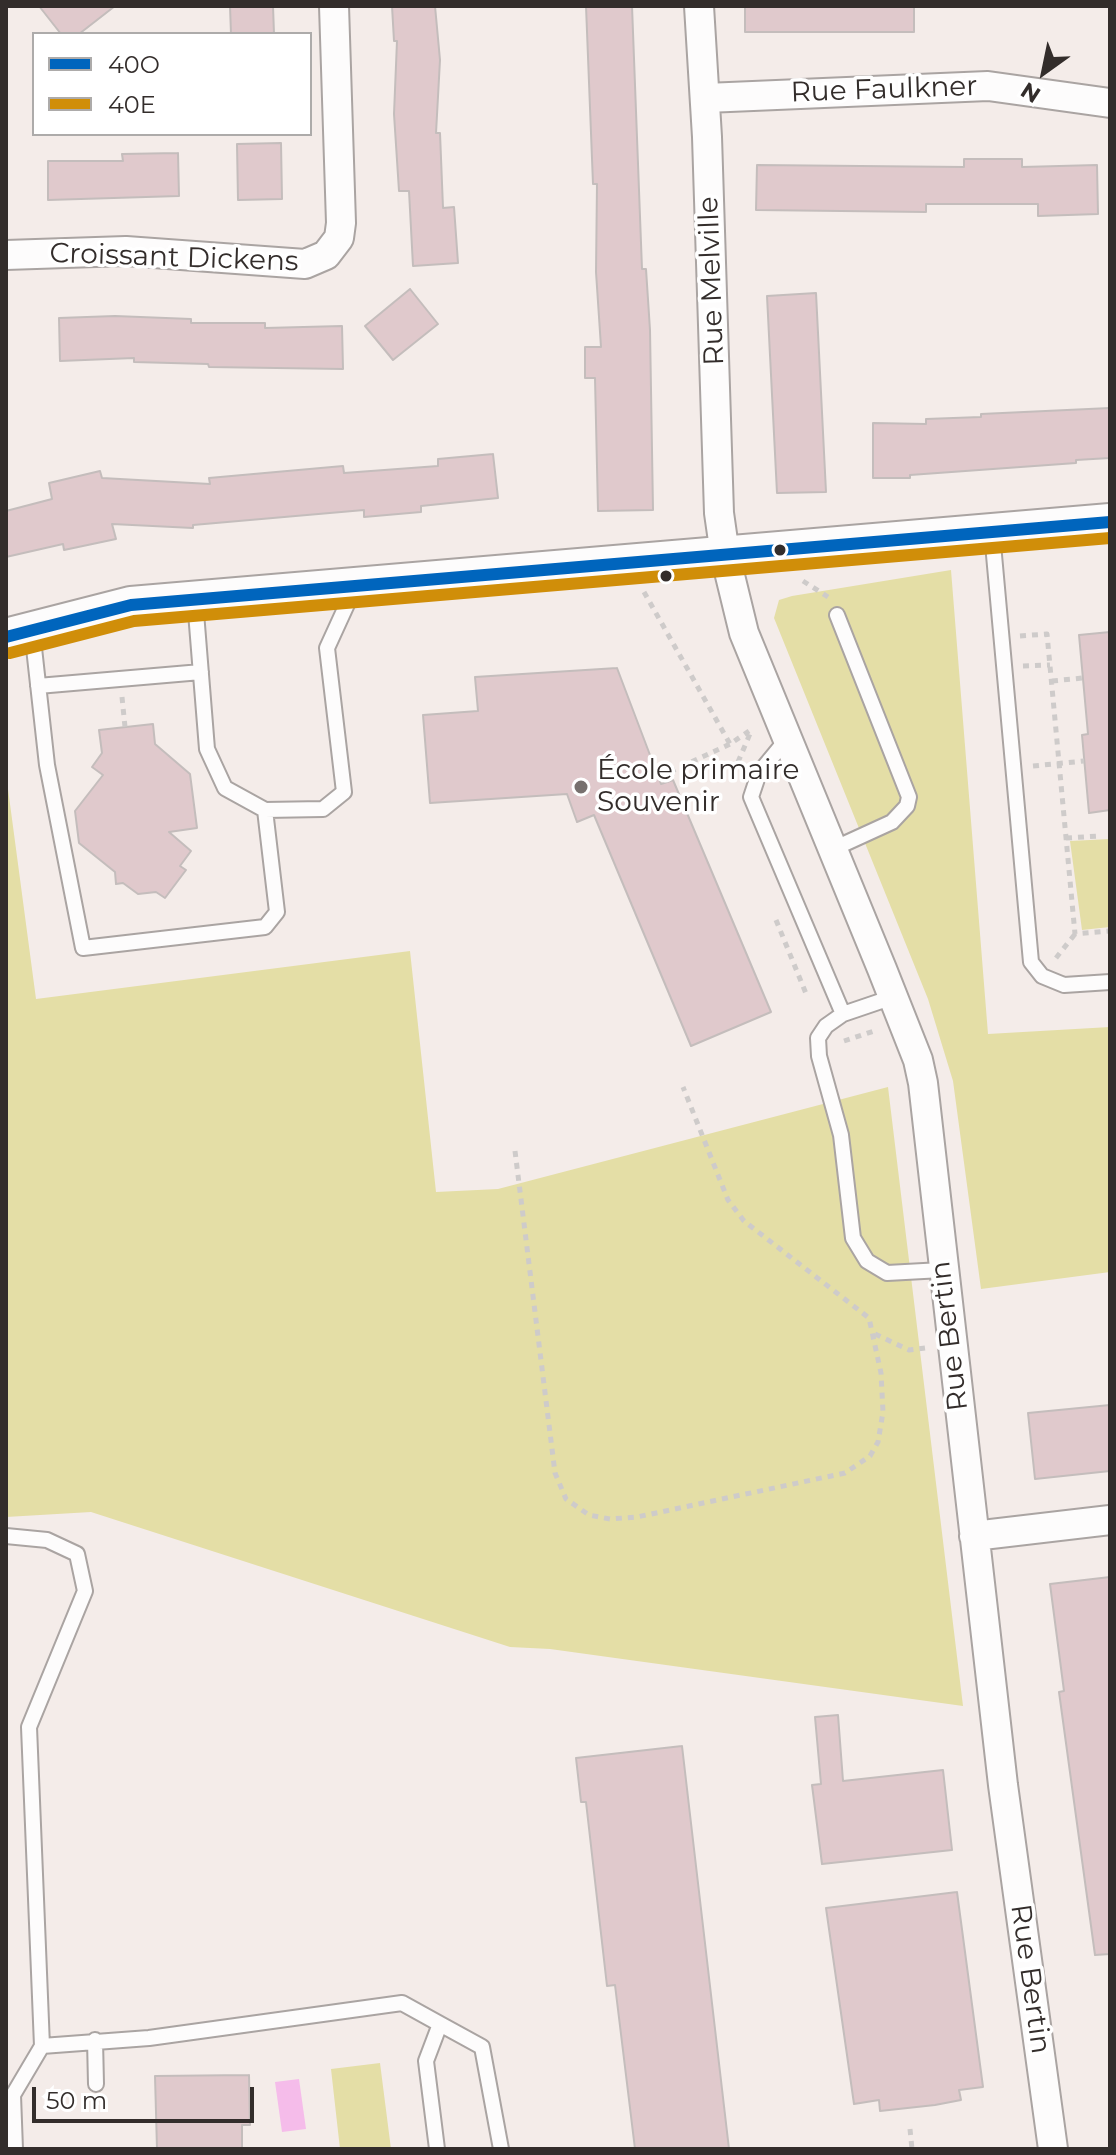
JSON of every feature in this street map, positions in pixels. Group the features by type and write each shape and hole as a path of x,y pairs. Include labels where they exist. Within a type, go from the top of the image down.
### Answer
{"street":[{"name":"Croissant Dickens","path":"6,255 126,251 305,264 326,255 339,238 341,223 334,6"},
{"name":"Rue Melville","path":"699,6 706,98 719,513 725,555"},
{"name":"Rue Faulkner","path":"706,98 988,86 1110,103"},
{"path":"19,633 107,608 195,599 1110,522"},
{"name":"Rue Bertin","path":"725,555 744,633 893,997 923,1083 1003,1785 1053,2149"},
{"path":"974,1536 1110,1520"}],"lane":[{"path":"992,533 1031,962 1042,976 1064,985 1110,982"},
{"path":"195,599 207,749 225,788 265,810 323,809 344,792 327,648 356,585"},
{"path":"833,849 901,816 909,797 834,610"},
{"path":"19,633 38,686 47,765 83,948 265,927 277,912 265,810"},
{"path":"38,686 201,672"},
{"path":"787,739 759,773 751,797 843,1014"},
{"path":"893,997 843,1014 826,1026 818,1038 819,1056 841,1135 853,1238 867,1261 887,1273 942,1270"},
{"path":"6,1536 47,1540 77,1554 85,1591 29,1727 42,2046 13,2095 15,2149"},
{"path":"42,2046 149,2038 402,2003 482,2047 501,2149"},
{"path":"437,2149 426,2061 440,2024"},
{"path":"95,2040 96,2084"}],"path":[{"path":"799,579 827,596 834,610"},
{"path":"644,591 730,744"},
{"path":"1042,976 1075,934 1047,634"},
{"path":"1052,681 1083,678"},
{"path":"121,688 125,727"},
{"path":"659,777 730,744 752,729"},
{"path":"1059,763 1084,761"},
{"path":"1066,838 1099,836"},
{"path":"1075,934 1110,931"},
{"path":"832,1046 874,1031"},
{"path":"515,1151 555,1473 566,1499 589,1515 610,1519 637,1517 845,1473 870,1456 878,1442 883,1412 874,1334 869,1318 744,1221 728,1200 683,1087"},
{"path":"874,1334 909,1350 925,1348"},
{"path":"910,2129 912,2149"}],"shaded area":[{"path":"951,570 988,1034 1110,1027 1110,1272 981,1289 953,1081 928,999 774,618 779,600 792,596"},
{"path":"6,774 36,999 410,951 436,1192 498,1189 888,1087 963,1706 550,1649 510,1647 91,1512 6,1517"},
{"path":"1110,839 1110,927 1082,930 1070,841"},
{"path":"380,2063 391,2149 340,2149 331,2069"},
{"path":"299,2079 306,2129 282,2132 275,2082"}],"building":[{"path":"39,6 115,6 82,32 59,32"},
{"path":"230,6 273,6 274,32 231,32"},
{"path":"392,6 435,6 440,60 436,133 440,133 443,208 454,207 458,263 413,266 409,191 399,191 394,114 397,41 394,41"},
{"path":"586,6 632,6 642,269 646,269 650,330 653,510 598,511 595,378 585,378 585,347 601,347 596,272 597,184 593,184"},
{"path":"745,6 914,6 914,32 745,32"},
{"path":"281,143 282,199 238,200 237,144"},
{"path":"178,153 179,196 48,200 48,161 123,161 122,154"},
{"path":"964,159 1022,159 1022,167 1097,165 1098,214 1038,216 1038,204 926,204 926,212 756,210 757,165 964,167"},
{"path":"410,289 438,324 393,360 365,326"},
{"path":"816,293 826,492 777,493 767,296"},
{"path":"115,316 191,319 191,323 265,323 265,328 342,326 343,369 209,367 208,364 134,362 134,358 60,361 59,318"},
{"path":"1110,408 1110,458 910,475 910,478 873,478 873,423 926,424 926,419 981,417 981,414"},
{"path":"493,454 498,498 421,506 421,512 364,517 364,510 193,525 193,528 112,524 116,539 64,550 63,544 6,557 6,511 52,499 49,483 100,471 102,478 210,484 209,478 343,466 344,473 438,466 438,459"},
{"path":"1110,632 1110,810 1089,813 1082,735 1088,734 1079,635"},
{"path":"617,668 661,784 673,780 771,1012 691,1046 594,815 577,822 567,794 430,803 423,715 478,711 475,677"},
{"path":"153,724 155,744 190,774 197,828 169,832 191,851 180,866 186,870 165,898 156,892 138,894 123,883 116,884 115,872 79,843 75,811 103,775 92,767 102,753 99,730"},
{"path":"1110,1405 1110,1471 1035,1479 1028,1413"},
{"path":"1110,1577 1110,1954 1095,1955 1059,1692 1064,1691 1050,1584"},
{"path":"838,1715 843,1781 943,1770 952,1850 822,1864 812,1785 821,1784 815,1717"},
{"path":"682,1746 729,2149 635,2149 615,1985 607,1986 586,1802 581,1802 576,1758"},
{"path":"957,1892 983,2087 959,2090 961,2100 935,2105 880,2111 879,2100 854,2104 826,1908"},
{"path":"249,2075 250,2125 242,2125 242,2149 157,2149 155,2076"}],"transit line":[{"name":"40O","path":"6,637 131,605 1110,522"},
{"name":"40E","path":"10,653 134,621 1110,538"}],"place":[{"name":"École primaire Souvenir","path":"581,787"}]}
